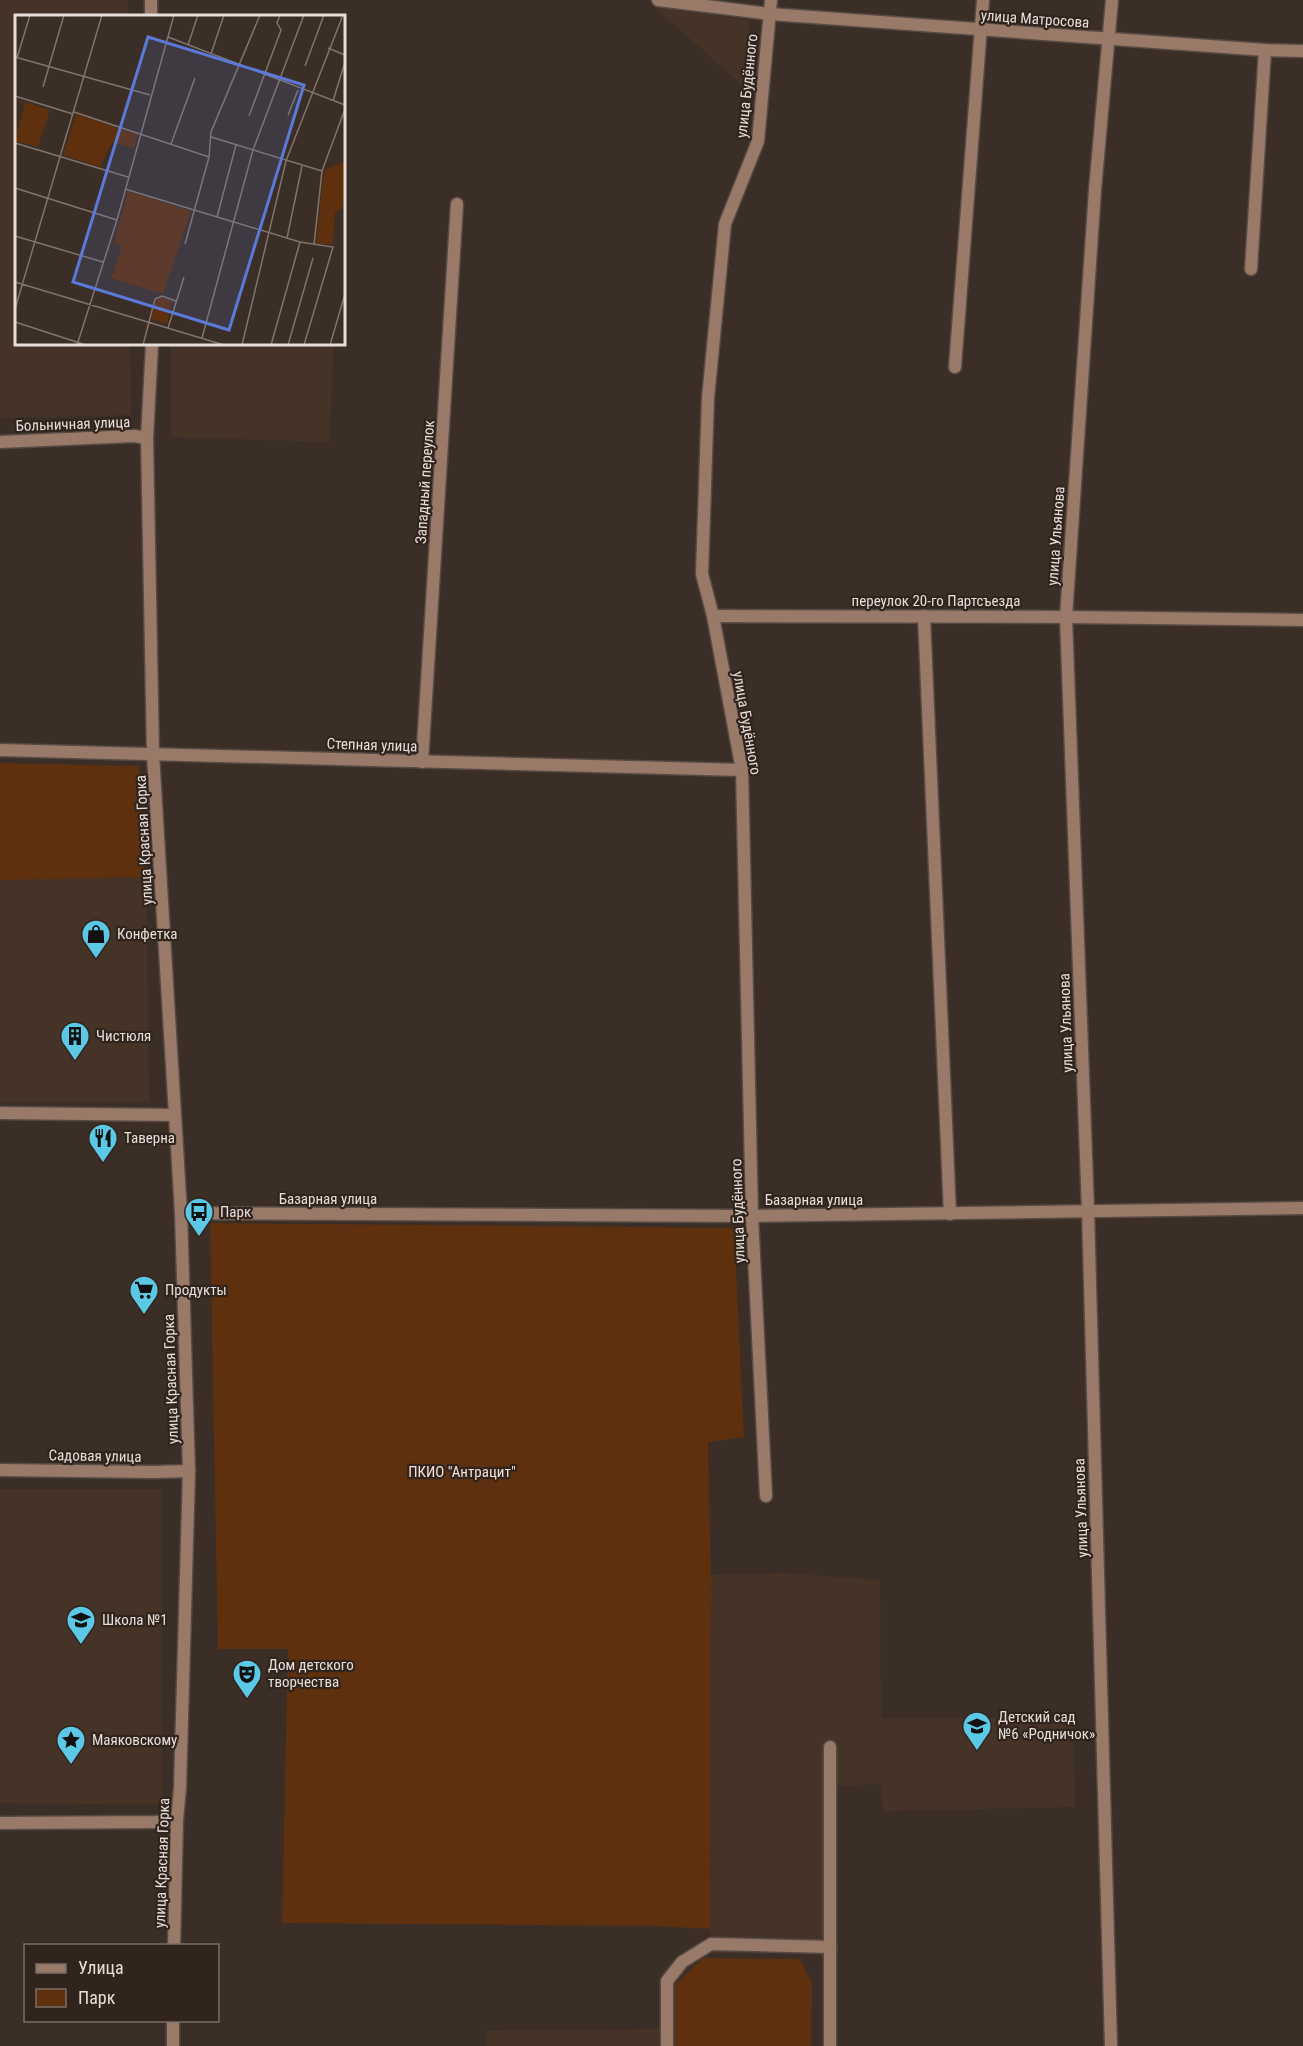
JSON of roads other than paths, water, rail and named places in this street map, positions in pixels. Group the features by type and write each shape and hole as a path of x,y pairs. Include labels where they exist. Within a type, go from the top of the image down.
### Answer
{"street":[{"name":"улица Матросова","path":"658,0 770,14 1264,51 1303,51"},
{"name":"улица Будённого","path":"766,1496 752,1215 742,770 713,616 702,574 708,398 725,224 758,141 771,0"},
{"path":"955,367 983,0"},
{"name":"улица Ульянова","path":"1111,2046 1088,1210 1066,616 1095,190 1112,0"},
{"path":"1251,269 1264,51"},
{"name":"Западный переулок","path":"422,762 457,204"},
{"name":"улица Красная Горка","path":"152,345 147,438 153,754 181,1213 189,1471 174,1944"},
{"name":"Больничная улица","path":"0,442 134,436 147,438"},
{"name":"переулок 20-го Партсъезда","path":"713,616 1066,616 1303,621"},
{"path":"924,616 950,1214"},
{"name":"Степная улица","path":"0,750 742,770"},
{"path":"0,1113 174,1115"},
{"name":"Базарная улица","path":"181,1213 752,1215 1303,1208"},
{"name":"Садовая улица","path":"0,1470 189,1471"},
{"path":"830,1747 830,2046"},
{"path":"0,1823 177,1820"},
{"path":"667,2046 667,1981 682,1962 711,1944 830,1947"},
{"path":"172,2046 173,2022"}],"place":[{"name":"Конфетка","path":"96,960"},
{"name":"Чистюля","path":"75,1062"},
{"name":"Таверна","path":"103,1164"},
{"name":"Парк","path":"199,1238"},
{"name":"Продукты","path":"144,1316"},
{"name":"Школа №1","path":"81,1646"},
{"name":"Дом детского творчества","path":"247,1700"},
{"name":"Детский сад №6 «Родничок»","path":"977,1752"},
{"name":"Маяковскому","path":"71,1766"}],"park label":[{"name":"ПКИО \"Антрацит\"","path":"462,1472"}]}
